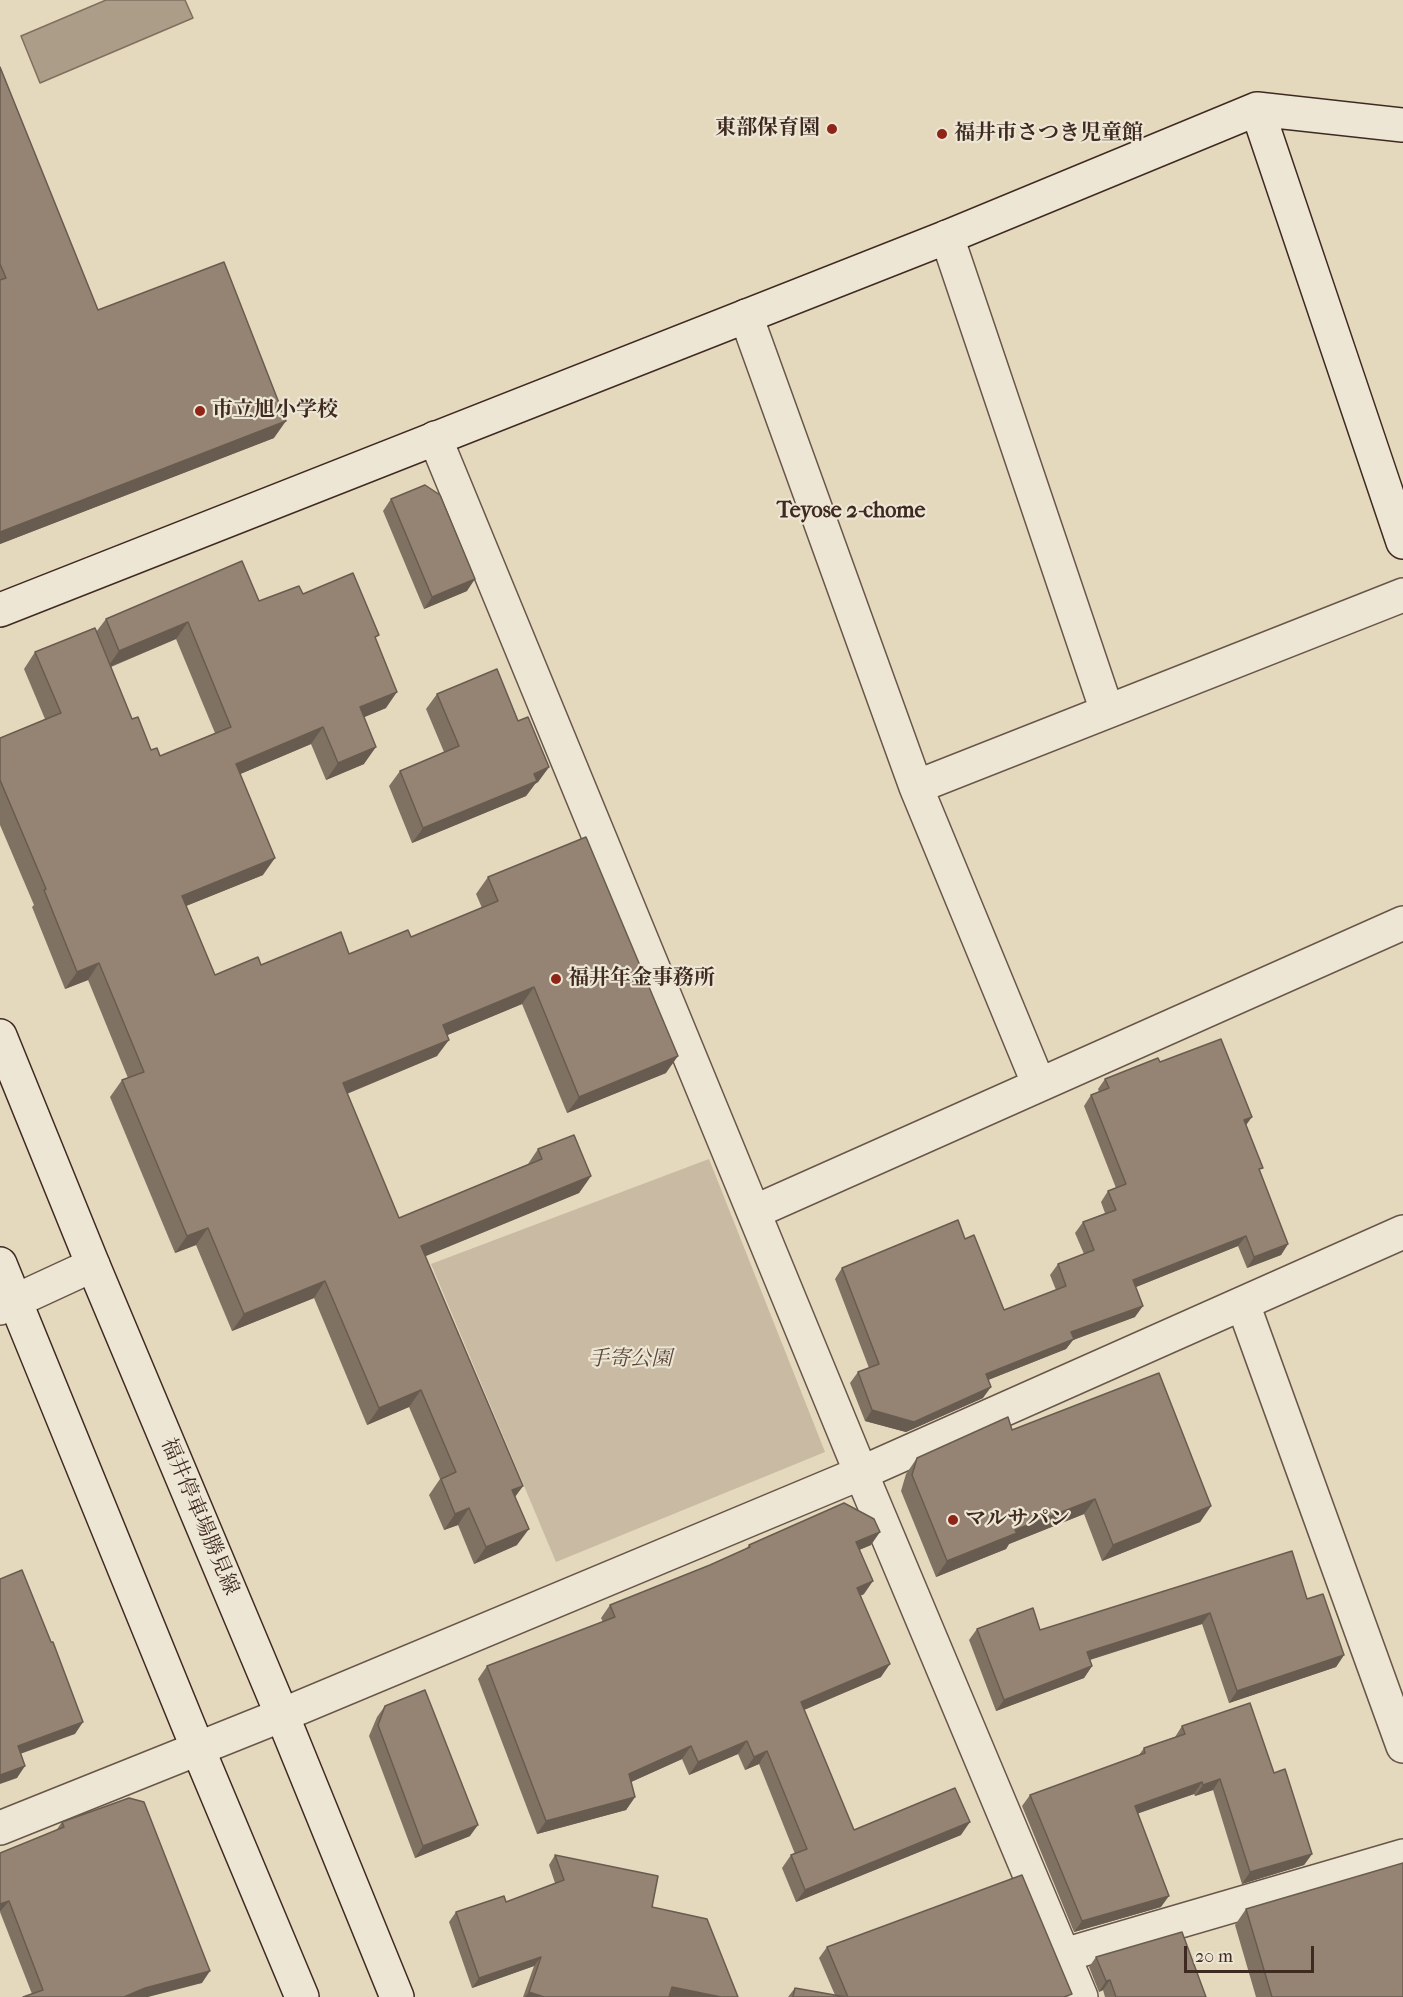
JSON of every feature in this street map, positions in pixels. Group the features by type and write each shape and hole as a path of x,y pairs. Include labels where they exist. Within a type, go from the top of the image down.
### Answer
{"street":[{"path":"1257,110 1403,542"},
{"path":"0,610 947,237 1257,110 1403,125"},
{"path":"947,237 1107,711"},
{"path":"746,316 916,787 1039,1085"},
{"path":"435,438 861,1473 1081,1997"},
{"path":"916,787 1403,595"},
{"path":"754,1212 1403,923"},
{"name":"福井停車場勝見線","path":"0,1036 397,1997"},
{"path":"0,1828 282,1715 861,1473 1403,1233"},
{"path":"0,1264 8,1305 302,1997"},
{"path":"8,1305 93,1265"},
{"path":"1243,1304 1403,1746"},
{"path":"1064,1955 1403,1856"}],"green space":[{"name":"手寄公園","path":"709,1159 825,1452 556,1562 431,1264"}],"shaded area":[{"path":"106,0 185,0 193,18 40,83 21,36"}],"building":[{"path":"0,67 98,310 224,262 286,421 0,532 0,280 6,278 0,264"},
{"path":"425,485 440,495 475,579 432,597 391,499"},
{"path":"242,561 259,601 299,586 303,594 353,573 379,635 375,637 397,692 360,707 376,747 338,763 323,727 236,764 275,858 182,896 215,975 258,957 261,965 341,932 349,954 408,930 411,937 498,901 488,877 586,837 678,1056 579,1097 534,987 443,1025 449,1040 343,1083 399,1218 542,1159 538,1149 574,1135 591,1176 421,1246 523,1486 512,1490 529,1529 486,1547 469,1508 455,1514 441,1479 456,1472 421,1390 379,1408 325,1281 244,1314 208,1228 187,1236 122,1080 144,1072 99,963 77,972 44,890 46,889 0,780 0,738 61,713 35,652 95,628 132,719 138,717 151,750 157,748 160,756 231,727 188,622 119,651 106,619"},
{"path":"497,669 518,721 528,717 549,767 534,774 537,781 423,828 400,771 459,746 437,694"},
{"path":"1221,1039 1252,1117 1244,1120 1263,1168 1259,1169 1288,1244 1254,1257 1246,1236 1133,1280 1143,1306 1071,1332 1074,1339 986,1374 991,1387 914,1422 872,1410 858,1372 879,1364 842,1268 958,1220 965,1239 974,1235 1004,1310 1066,1286 1058,1264 1094,1250 1083,1222 1116,1210 1108,1191 1126,1184 1091,1095 1109,1088 1105,1079 1158,1058 1160,1062"},
{"path":"1159,1373 1211,1506 1113,1545 1095,1499 1015,1530 1017,1533 947,1561 912,1475 917,1458 1008,1417 1012,1430"},
{"path":"844,1503 874,1519 880,1532 856,1542 873,1581 857,1588 890,1664 801,1702 854,1830 955,1788 970,1822 805,1890 791,1855 807,1849 767,1751 754,1757 747,1741 698,1762 691,1746 629,1774 635,1797 546,1821 487,1666 615,1617 610,1605 710,1565"},
{"path":"1292,1551 1307,1599 1323,1594 1344,1655 1237,1691 1210,1613 1087,1652 1092,1666 1004,1700 977,1629 1033,1608 1040,1630"},
{"path":"22,1570 51,1642 53,1642 83,1722 18,1746 25,1766 0,1775 0,1579"},
{"path":"425,1690 478,1825 423,1846 378,1725 385,1706"},
{"path":"1250,1703 1274,1773 1285,1769 1312,1854 1250,1872 1220,1779 1203,1785 1202,1782 1135,1806 1169,1896 1082,1921 1030,1795 1145,1753 1144,1748 1185,1734 1182,1726"},
{"path":"129,1798 144,1802 210,1971 145,1988 124,1997 23,1997 43,1990 9,1901 0,1904 0,1853 64,1827 62,1822"},
{"path":"555,1855 658,1876 652,1907 707,1919 738,1997 721,1997 672,1987 669,1997 544,1997 529,1992 541,1957 479,1978 456,1912 504,1896 506,1902 564,1880"},
{"path":"1403,1863 1403,1997 1272,1997 1246,1909"},
{"path":"1022,1875 1072,1994 1064,1997 848,1997 827,1947"},
{"path":"1182,1932 1206,1997 1116,1997 1110,1980 1106,1981 1096,1957"},
{"path":"795,1988 846,1997 793,1997"}],"place":[{"name":"東部保育園","path":"832,129"},
{"name":"福井市さつき児童館","path":"942,134"},
{"name":"市立旭小学校","path":"200,411"},
{"name":"福井年金事務所","path":"556,979"},
{"name":"マルサパン","path":"953,1520"}],"district":[{"name":"Teyose 2-chome","path":"851,512"}]}
